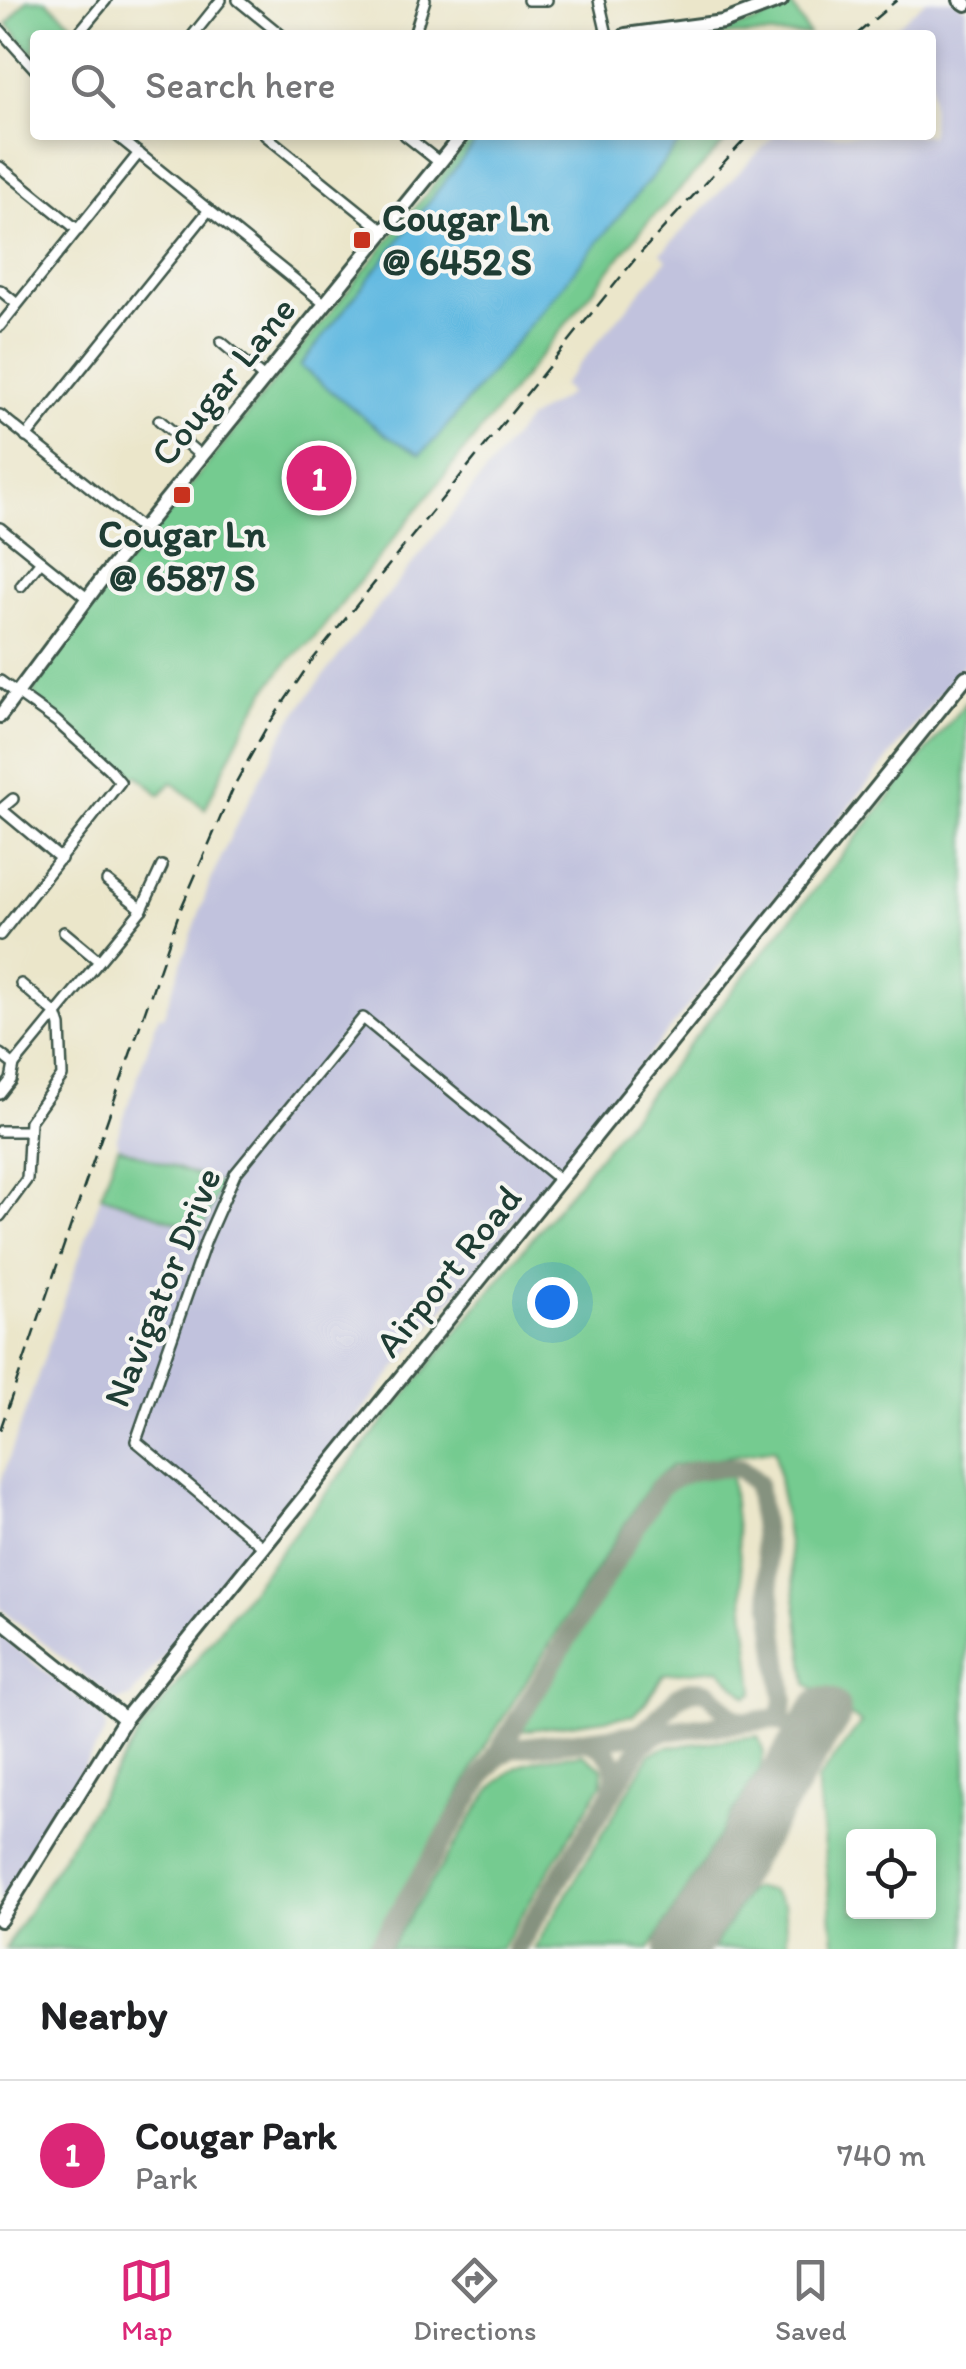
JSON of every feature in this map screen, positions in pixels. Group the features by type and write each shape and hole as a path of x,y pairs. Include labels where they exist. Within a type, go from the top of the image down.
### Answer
{"street":[{"path":"81,30 106,0"},
{"path":"197,30 221,0"},
{"path":"238,0 275,30"},
{"path":"420,30 425,0"},
{"path":"528,0 547,0"},
{"path":"600,0 606,30"},
{"path":"668,30 748,15 781,0"},
{"path":"0,30 30,65"},
{"path":"122,140 324,304"},
{"path":"270,140 384,231"},
{"path":"411,140 439,162"},
{"name":"Cougar Lane","path":"0,716 87,598 458,140"},
{"path":"0,326 139,154"},
{"path":"0,167 78,230"},
{"path":"26,436 210,210"},
{"path":"0,290 18,304"},
{"path":"221,342 264,378"},
{"path":"0,416 142,530"},
{"path":"159,420 202,456"},
{"path":"0,528 87,598"},
{"path":"21,586 41,561"},
{"name":"Airport Road","path":"0,1920 124,1719 966,677"},
{"path":"0,680 56,722 119,780 117,790 0,935"},
{"path":"13,799 0,809 61,859"},
{"path":"0,1094 11,1080 14,1066 142,909 162,866"},
{"path":"107,881 142,909"},
{"path":"64,932 98,961"},
{"path":"0,1216 27,1179 30,1121 62,1080 56,1014 20,984"},
{"name":"Navigator Drive","path":"263,1546 136,1441 206,1240 235,1174 363,1018 560,1180"},
{"path":"0,1054 14,1066"},
{"path":"0,1131 28,1132"},
{"path":"1,1621 124,1719"}],"shaded area":[{"path":"926,0 954,0 966,8 966,662 130,1698 116,1701 0,1608 0,1484 118,1147 116,1140 159,1015 163,1017 209,885 231,835 289,723 324,675 527,420 569,394 562,385 667,260 661,253 770,140 936,140 936,30 892,30"},
{"path":"0,1635 103,1718 106,1725 105,1733 0,1903"}],"green space":[{"path":"27,0 46,0 72,23 66,30 30,30 30,50 7,24"},
{"path":"792,5 806,30 726,30 756,22"},
{"path":"470,140 727,140 647,223 311,642 279,673 250,718 205,809 172,782 160,795 139,776 127,776 36,700 36,686 97,600"},
{"path":"966,702 966,1949 835,1949 817,1781 861,1723 807,1684 775,1449 671,1466 651,1483 485,1747 436,1837 366,1949 5,1949 140,1732 306,1518"},
{"path":"118,1147 221,1184 202,1231 101,1195"},
{"path":"731,1475 754,1692 747,1697 719,1669 664,1674 633,1715 515,1732 667,1491 684,1480"},
{"path":"758,1736 764,1753 760,1769 650,1949 534,1949 650,1754 666,1747"},
{"path":"583,1754 602,1768 602,1784 501,1949 389,1949 489,1791 521,1765"},
{"path":"748,1891 771,1891 784,1905 788,1949 713,1949"}],"water":[{"path":"477,140 682,140 420,454 387,436 300,366"}],"taxiway":[{"path":"492,1762 660,1487 678,1476 708,1468 740,1468 757,1483 784,1701 780,1721"},
{"path":"637,1734 656,1721 677,1697 696,1690 709,1692 733,1718 746,1722"},
{"path":"376,1949 487,1769 513,1748 772,1719 795,1732 797,1759"},
{"path":"516,1949 641,1745 660,1732"},
{"path":"582,1740 610,1756 615,1770 613,1787"}],"runway":[{"path":"681,1949 825,1713"}],"railway":[{"path":"862,30 897,0"},
{"path":"0,1430 179,913 235,784 265,730 310,663 636,258 744,140"}],"place":[{"name":"Cougar Ln @ 6452 S","path":"362,240"},
{"name":"Cougar Park","path":"319,478"},
{"name":"Cougar Ln @ 6587 S","path":"182,495"}]}
